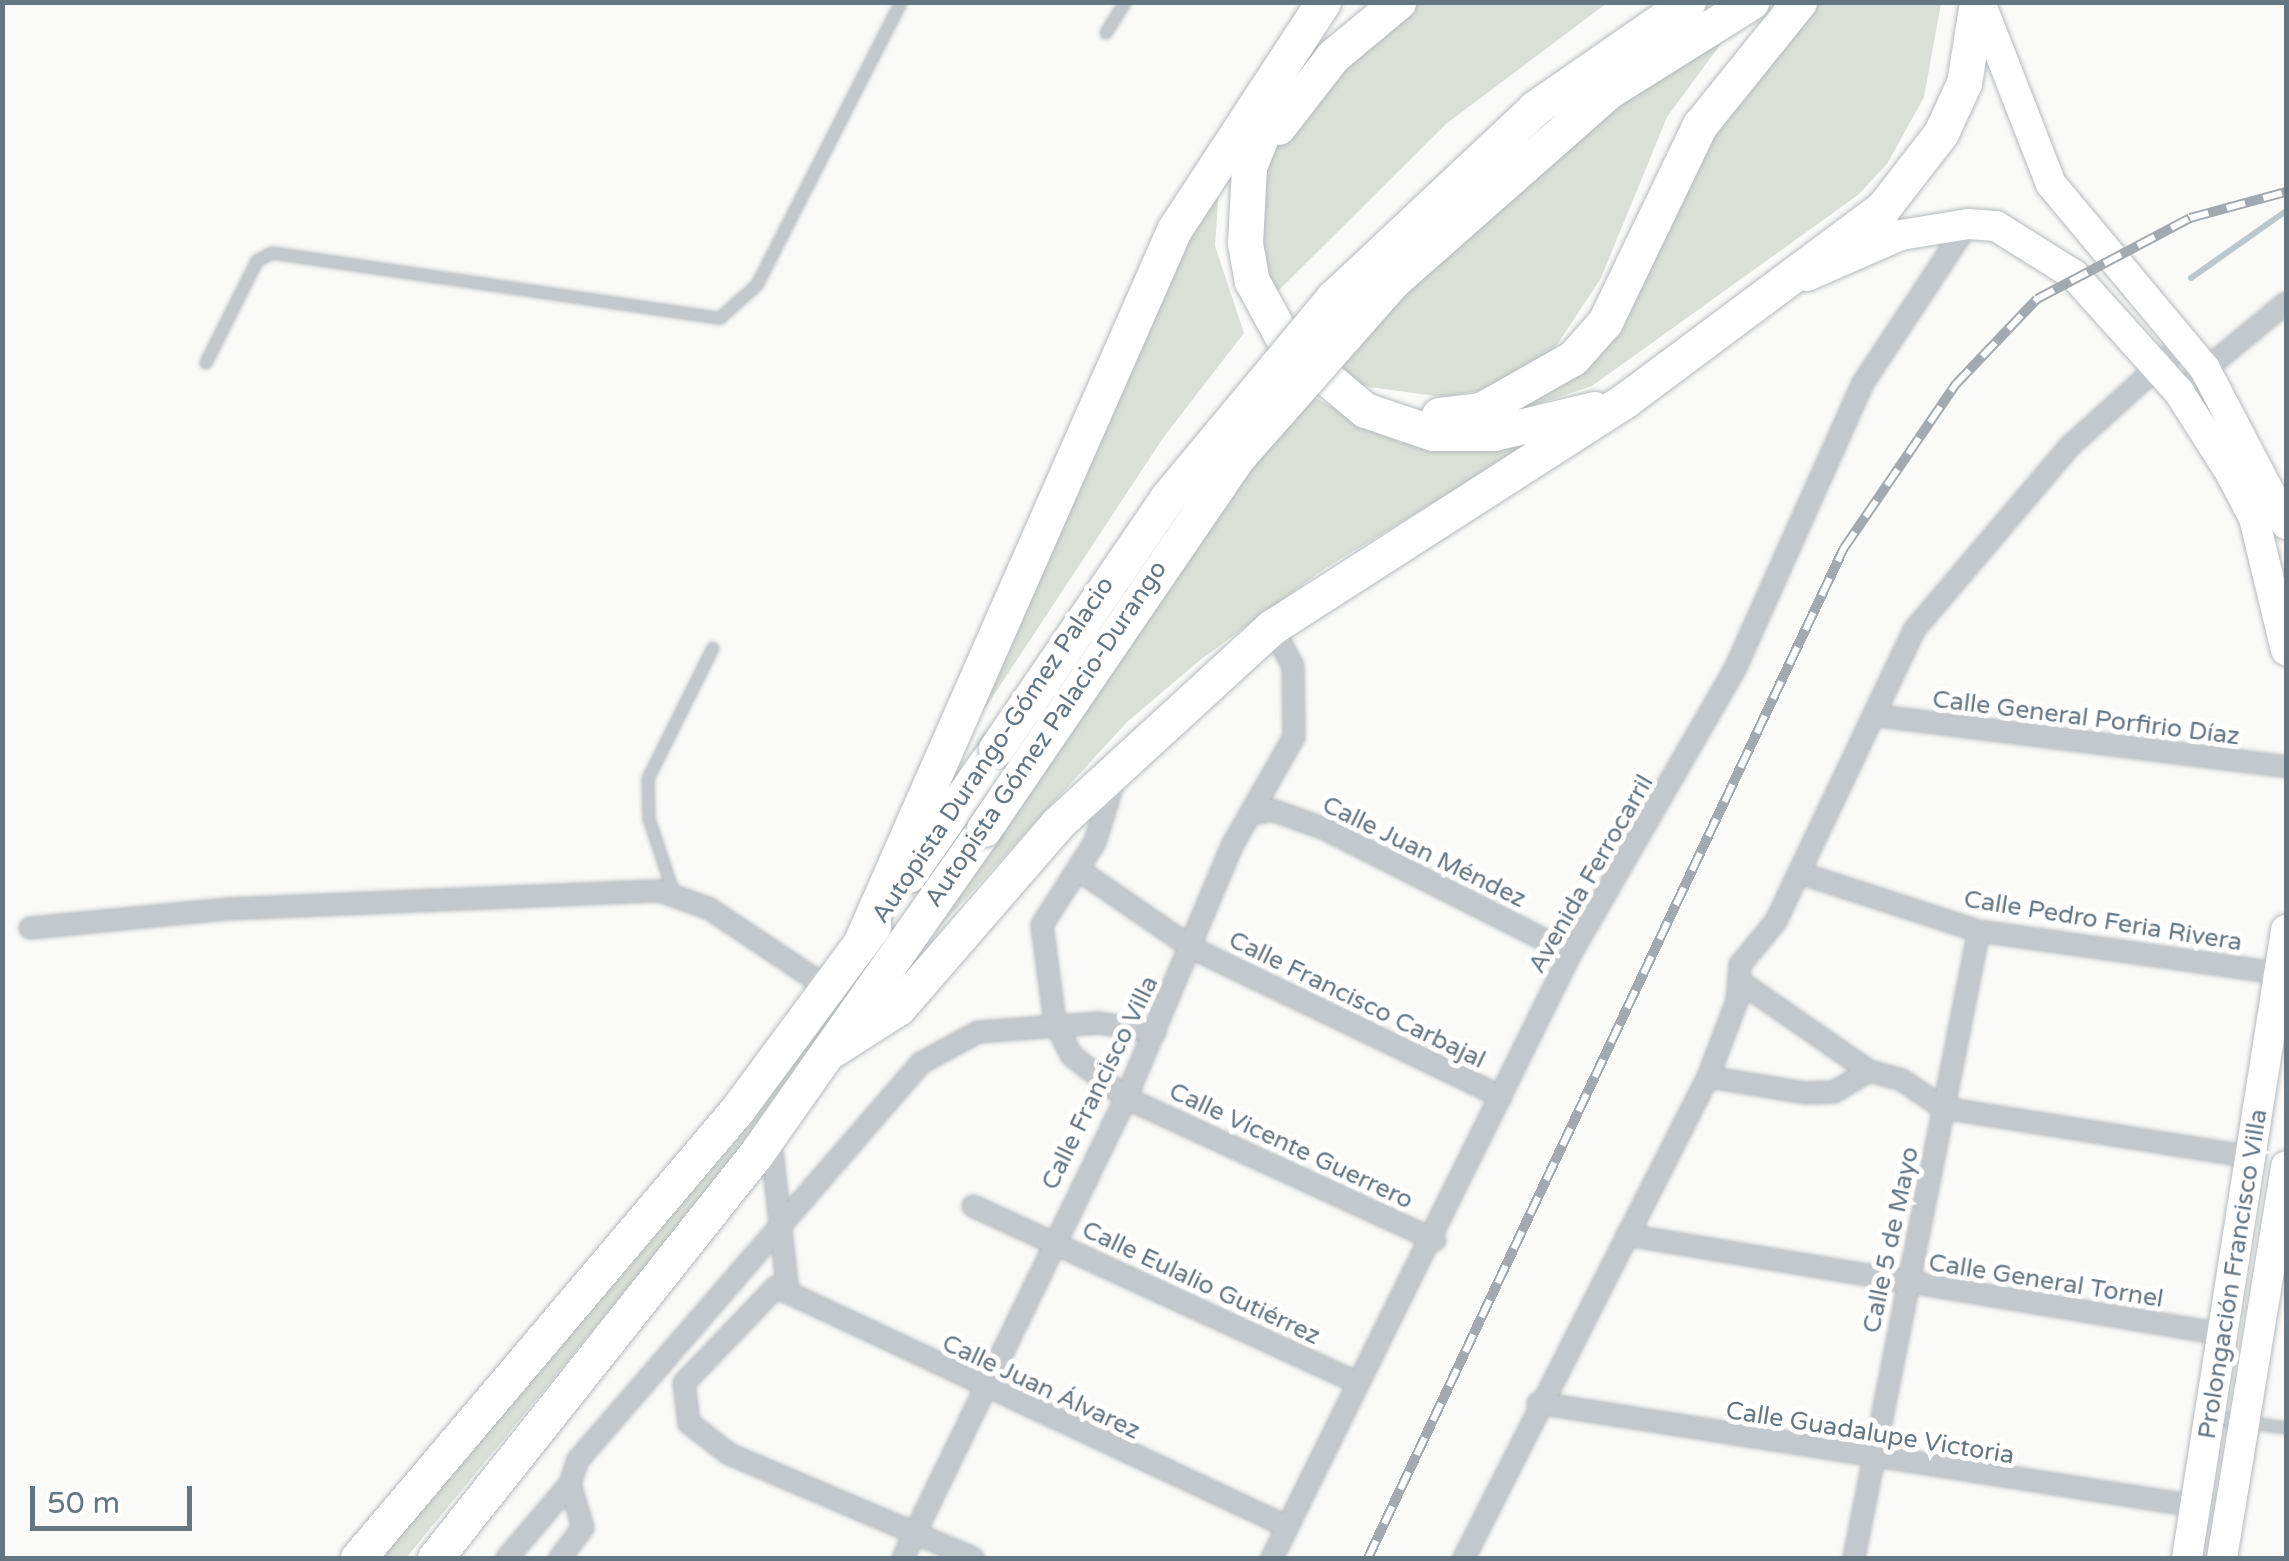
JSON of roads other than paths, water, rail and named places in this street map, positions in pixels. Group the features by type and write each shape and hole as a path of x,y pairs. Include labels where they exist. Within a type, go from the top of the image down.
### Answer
{"highway":[{"path":"1324,2 1249,167 1245,243 1266,315 1311,370 1365,410 1452,435 1624,401"},
{"path":"860,944 1174,230 1324,2"},
{"path":"1249,167 1367,23 1398,2"},
{"name":"Autopista Durango-Gómez Palacio","path":"358,1558 737,1110 860,944 1166,498 1333,298 1491,145 1688,2"},
{"name":"Autopista Gómez Palacio-Durango","path":"435,1558 832,1050 1225,474 1392,282 1609,90 1752,2"},
{"path":"1365,410 1481,410 1533,388 1605,322 1660,203 1731,80 1799,2"},
{"path":"832,1050 898,1008 1119,762 1272,627 1624,401 1791,283 1883,208 1926,157 1964,83 1978,2"}],"main road":[{"path":"1978,2 2034,152 2133,289 2206,369 2286,524"},
{"path":"1791,283 1901,235 1968,224 2032,243 2112,313 2179,392 2254,518 2286,650"},
{"name":"Prolongación Francisco Villa","path":"2187,1558 2286,930"},
{"name":"Prolongación Francisco Villa","path":"2222,1558 2286,1166"}],"street":[{"name":"Avenida Ferrocarril","path":"1272,1558 1354,1381 1435,1240 1571,953 1735,669 1863,382 1968,224"},
{"path":"2179,392 2286,302"},
{"path":"1466,1558 1538,1403 1708,1077 1739,980 1800,873 1879,716 1891,672 1936,596 2152,360 2179,340"},
{"name":"Calle Francisco Villa","path":"902,1558 1050,1241 1126,1098 1252,814 1274,783 1299,714 1293,666 1272,627"},
{"name":"Calle General Porfirio Díaz","path":"1879,716 2286,767"},
{"path":"1055,1023 1042,926 1080,871 1119,762"},
{"name":"Calle Juan Méndez","path":"1252,814 1272,810 1326,828 1571,953"},
{"name":"Calle Francisco Carbajal","path":"1080,871 1192,948 1501,1096"},
{"name":"Calle Pedro Feria Rivera","path":"1800,873 1978,931 2282,973"},
{"path":"30,928 226,909 625,889 675,894 828,988"},
{"name":"Calle 5 de Mayo","path":"1854,1558 1868,1461 1910,1286 1978,931"},
{"path":"1739,980 1868,1071 1902,1080 1942,1108 2252,1157"},
{"path":"507,1558 570,1484 578,1460 946,1043 1055,1023 1156,1032"},
{"name":"Calle Vicente Guerrero","path":"1055,1023 1078,1063 1126,1098 1435,1240"},
{"path":"1708,1077 1834,1092 1868,1071"},
{"path":"680,1396 782,1290 786,1228 770,1134"},
{"name":"Calle Eulalio Gutiérrez","path":"973,1206 1354,1381"},
{"name":"Calle General Tornel","path":"1626,1235 1910,1286 2222,1334"},
{"name":"Calle Juan Álvarez","path":"782,1290 979,1387 1288,1527"},
{"path":"664,1366 698,1432 729,1454 915,1529 973,1558"},
{"name":"Calle Guadalupe Victoria","path":"1538,1403 1868,1461 2194,1506"},
{"path":"570,1484 583,1528 565,1554 591,1558"}],"lane":[{"path":"206,363 257,261 272,253 720,318 757,285 900,2"},
{"path":"1106,33 1125,2"},
{"path":"675,894 649,819 648,780 713,648"},
{"path":"2211,1418 2286,1428"}],"waterway":[{"path":"2191,278 2286,211"}],"railway":[{"path":"1368,1558 1844,548 1956,384 2037,299 2190,218 2286,192"}]}
